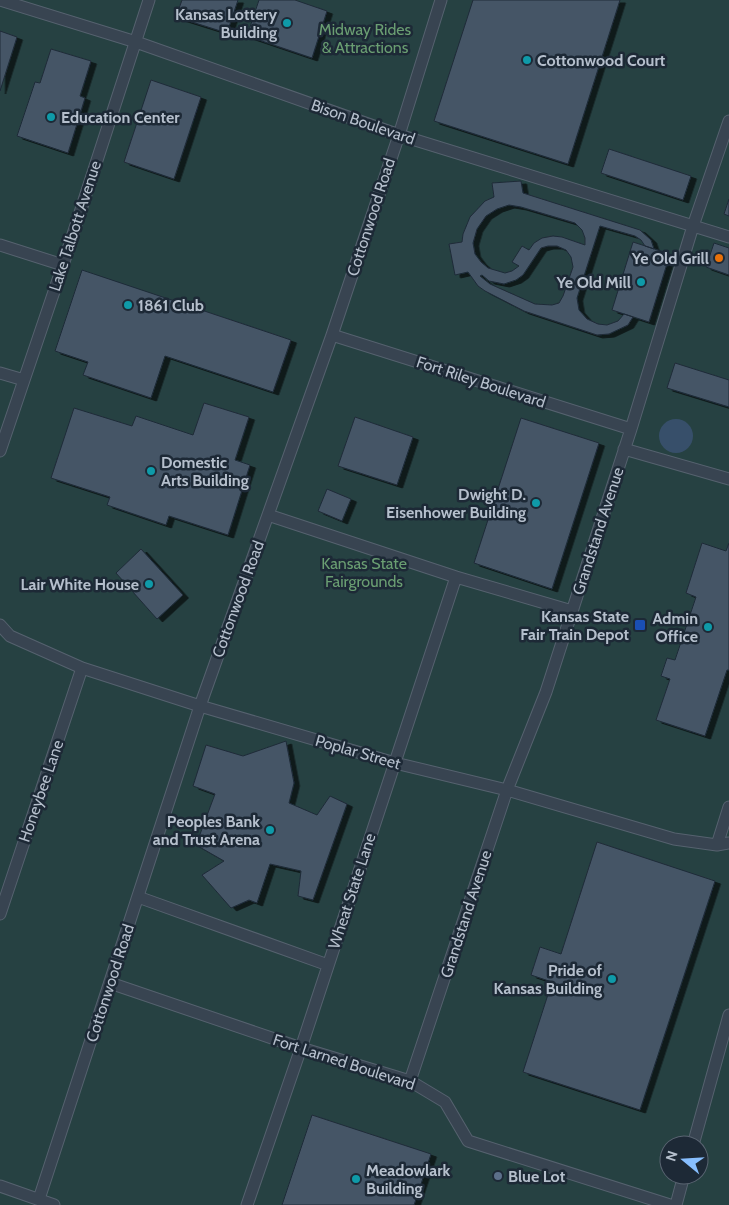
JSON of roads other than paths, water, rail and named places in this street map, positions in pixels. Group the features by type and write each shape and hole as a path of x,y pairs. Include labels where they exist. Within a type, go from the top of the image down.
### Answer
{"lane":[{"name":"Bison Boulevard","path":"0,0 136,42 399,135 729,238"},
{"name":"Lake Talbott Avenue","path":"0,451 149,0"},
{"name":"Cottonwood Road","path":"39,1200 200,706 332,335 399,135 441,0"},
{"name":"Grandstand Avenue","path":"410,1081 507,790 546,692 631,429 693,226 729,122"},
{"path":"0,245 63,265"},
{"name":"Fort Riley Boulevard","path":"332,335 631,429"},
{"path":"0,373 24,380"},
{"path":"624,449 729,479"},
{"path":"268,515 456,577 572,611"},
{"name":"Wheat State Lane","path":"247,1205 301,1048 456,577"},
{"name":"Poplar Street","path":"0,625 10,636 82,668 200,706 395,763 507,790 674,839 723,844"},
{"name":"Honeybee Lane","path":"0,914 82,668"},
{"path":"723,844 729,807"},
{"path":"138,897 328,965"},
{"name":"Fort Larned Boulevard","path":"110,983 301,1048 410,1081 445,1102 468,1141 670,1205"},
{"path":"696,1135 729,1015"},
{"path":"676,1205 681,1185"},
{"path":"0,1186 54,1205"}],"water":[{"path":"676,419 683,420 688,424 692,429 692,443 688,448 683,452 676,453 669,452 664,448 660,443 659,436 660,429 664,424 669,420"}],"place":[{"name":"Kansas Lottery Building","path":"287,23"},
{"name":"Cottonwood Court","path":"527,60"},
{"name":"Education Center","path":"51,117"},
{"name":"Ye Old Grill","path":"719,258"},
{"name":"Ye Old Mill","path":"641,282"},
{"name":"1861 Club","path":"128,305"},
{"name":"Domestic Arts Building","path":"151,471"},
{"name":"Dwight D. Eisenhower Building","path":"536,503"},
{"name":"Lair White House","path":"149,584"},
{"name":"Kansas State Fair Train Depot","path":"640,625"},
{"name":"Admin Office","path":"708,627"},
{"name":"Peoples Bank and Trust Arena","path":"270,830"},
{"name":"Pride of Kansas Building","path":"612,979"},
{"name":"Blue Lot","path":"498,1176"},
{"name":"Meadowlark Building","path":"356,1179"}],"park label":[{"name":"Midway Rides & Attractions","path":"365,38"},
{"name":"Kansas State Fairgrounds","path":"364,572"}]}
